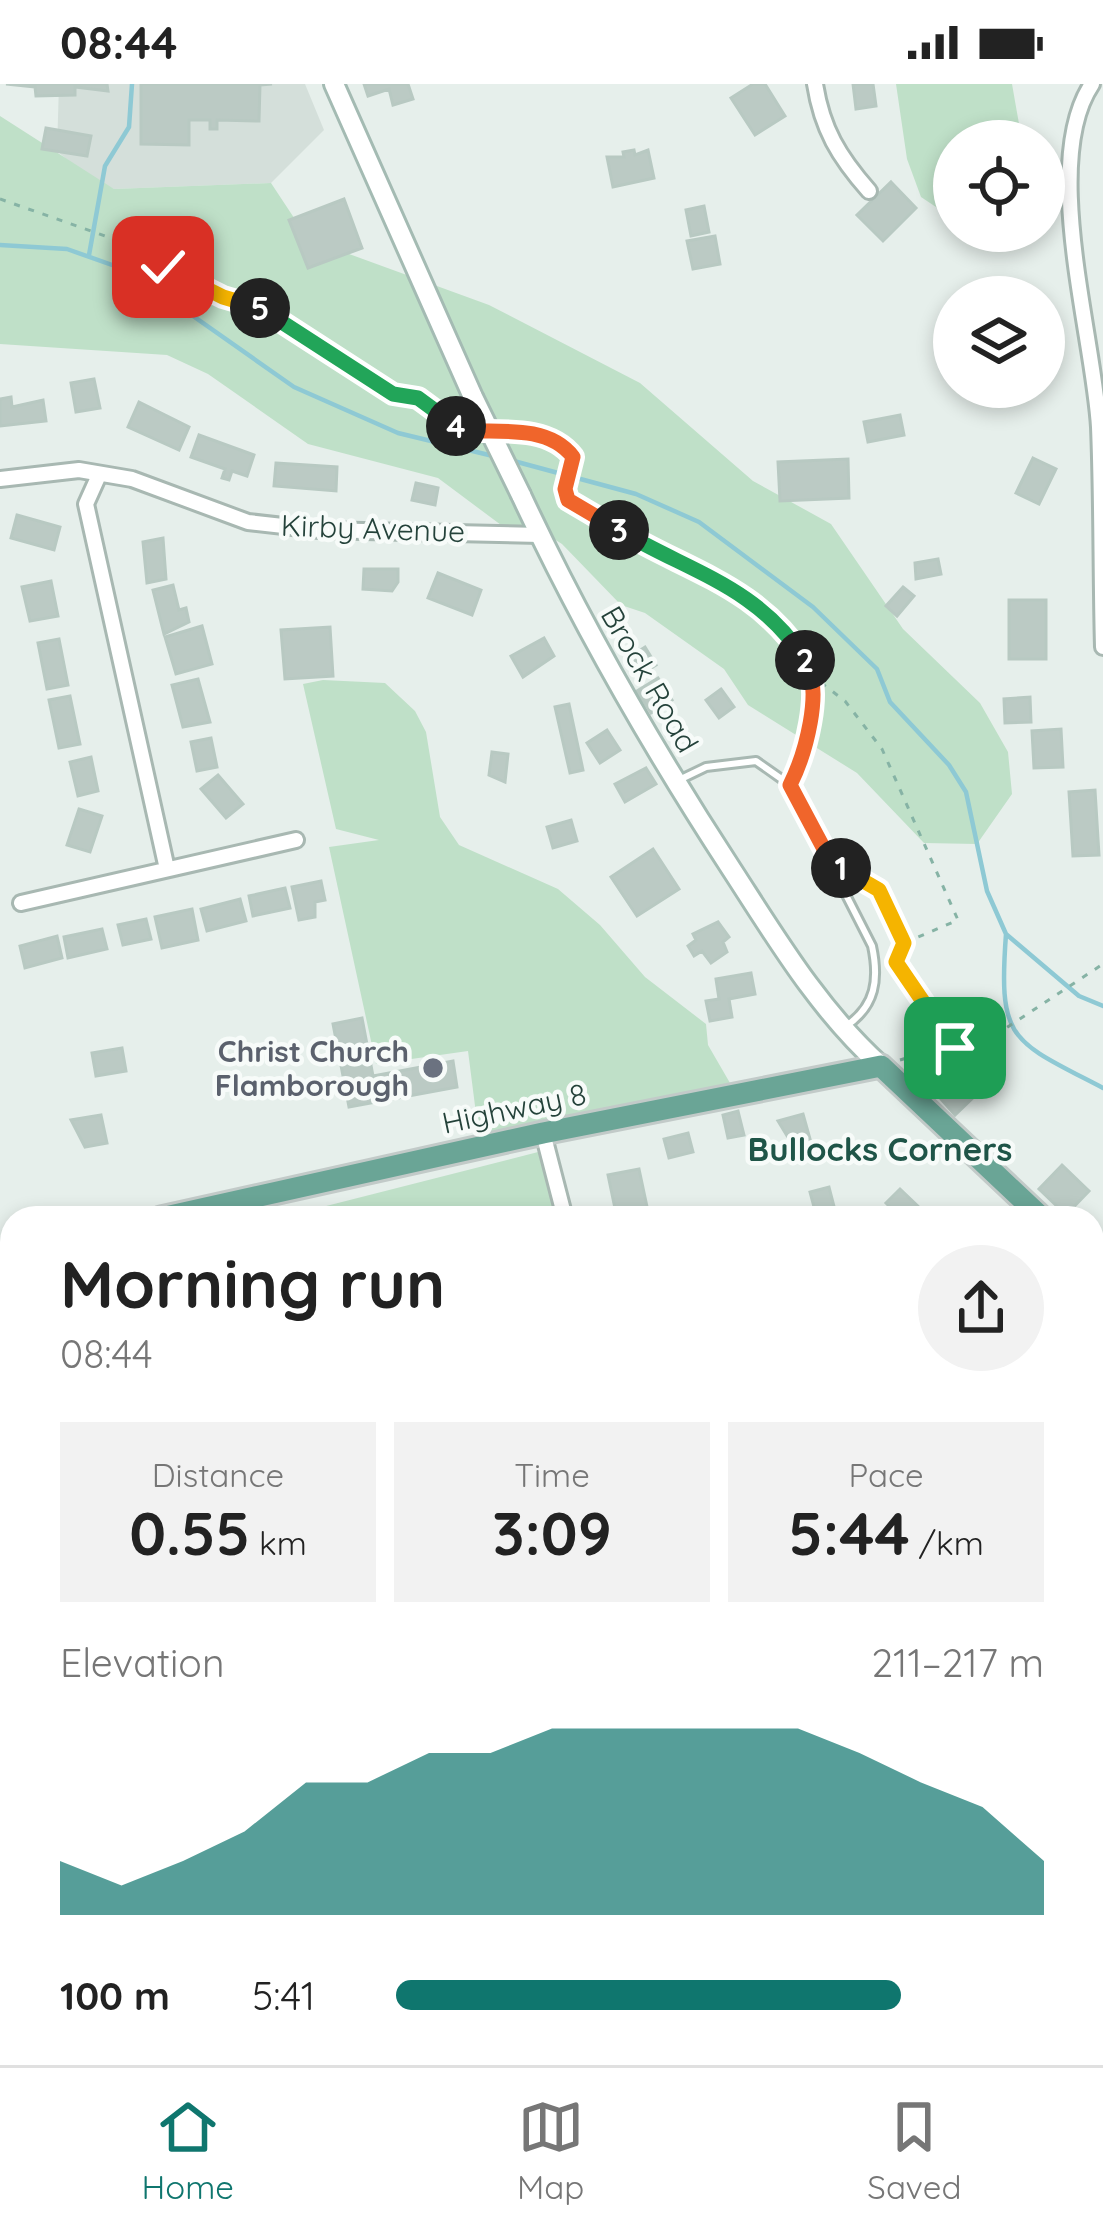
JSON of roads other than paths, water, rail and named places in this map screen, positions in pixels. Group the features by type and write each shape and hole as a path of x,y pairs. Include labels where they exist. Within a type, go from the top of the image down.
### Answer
{"main road":[{"name":"Brock Road","path":"334,84 473,397 592,645 676,782 817,1001 1029,1206"},
{"name":"Highway 8","path":"214,1206 543,1132 881,1066"}],"street":[{"path":"815,84 820,120 840,159 869,191"},
{"path":"1093,84 1081,100 1070,179 1077,279 1099,426 1103,646"},
{"name":"Kirby Avenue","path":"0,478 79,470 132,479 248,522 319,530 540,536"},
{"path":"99,475 86,504 167,869"},
{"path":"21,902 296,839"},
{"path":"543,1132 562,1206"}],"lane":[{"path":"676,782 736,760 756,761 790,785 872,946 877,969 868,1004 842,1029"}],"waterway":[{"path":"89,255 105,166 129,127 132,84"},
{"path":"0,245 67,249 129,271 294,387 398,433 493,456"},
{"path":"510,460 636,494 699,522 813,607 877,669 890,702 949,765 966,792 987,891 1006,934 1079,996 1103,1006"},
{"path":"1006,934 1005,997 1017,1033 1048,1059 1103,1088"}],"place":[{"name":"Christ Church Flamborough","path":"433,1068"}],"district":[{"name":"Bullocks Corners","path":"880,1148"}]}
